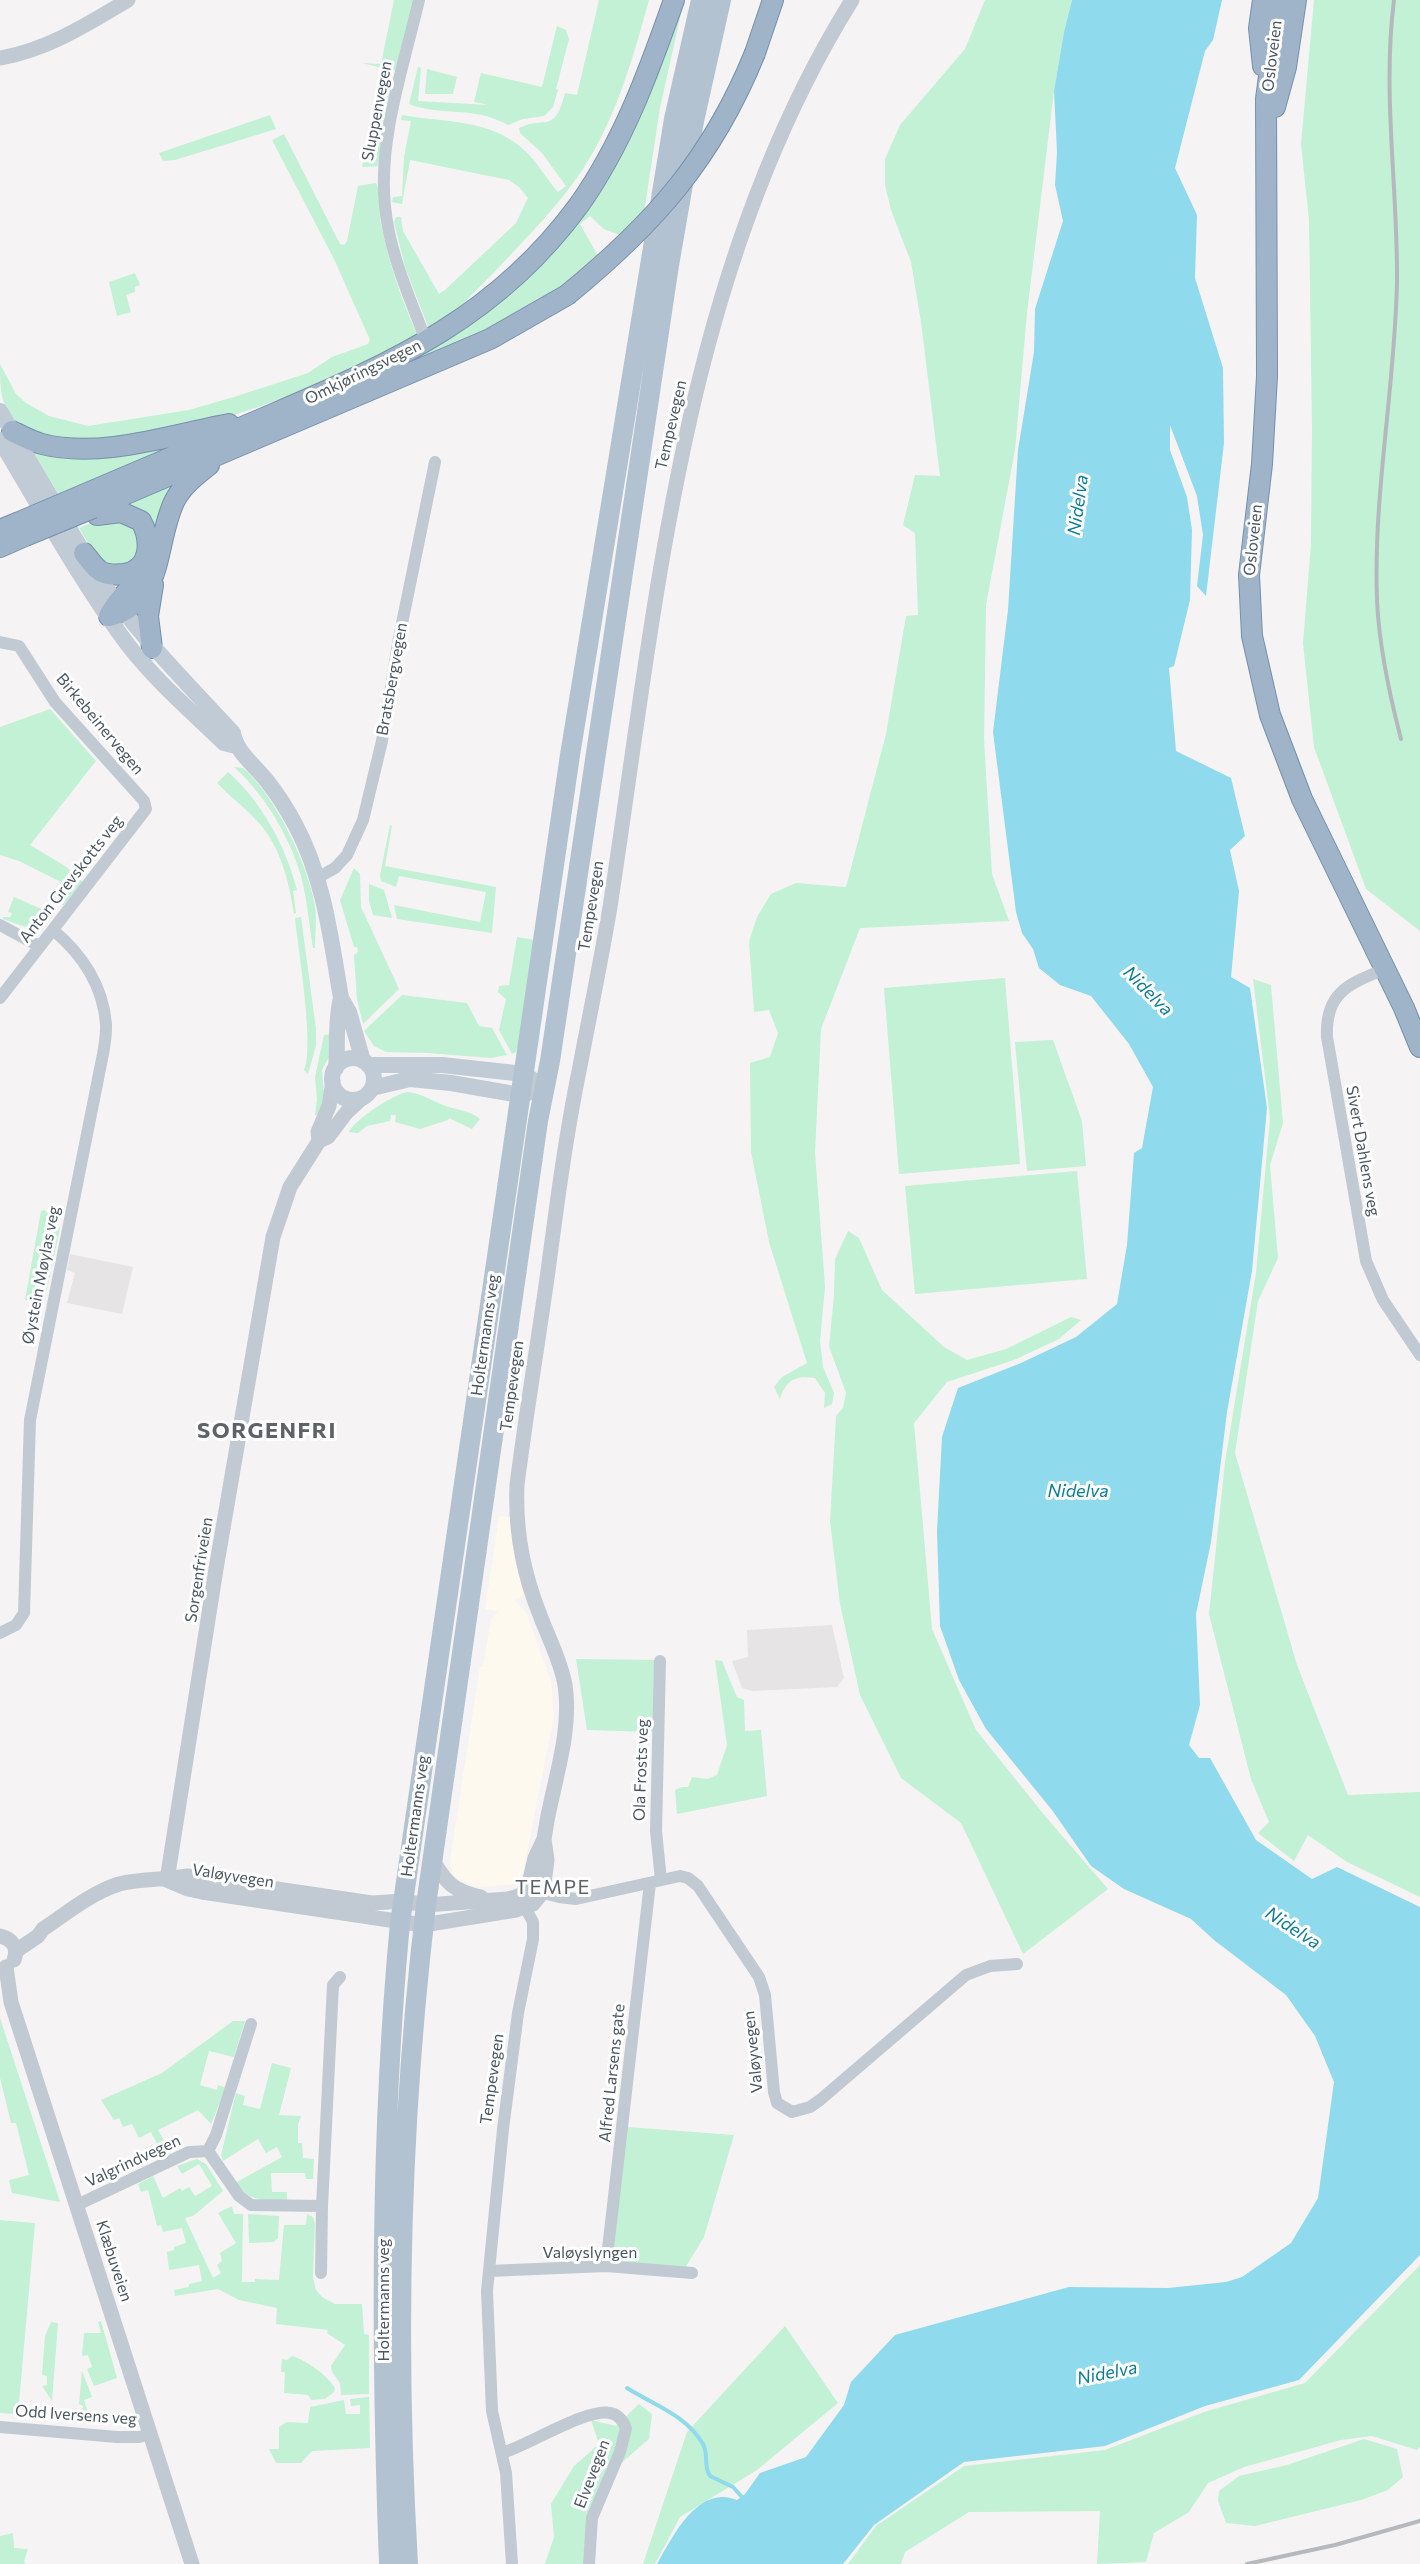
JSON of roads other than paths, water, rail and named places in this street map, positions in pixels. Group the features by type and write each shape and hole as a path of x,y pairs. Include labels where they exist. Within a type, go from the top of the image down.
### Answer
{"highway":[{"path":"652,61 659,0"},
{"name":"Omkjøringsvegen","path":"14,530 57,523 264,418 370,372 420,346 460,320 517,275 556,234 604,167 624,128 674,0"},
{"name":"Omkjøringsvegen","path":"0,547 14,530 92,506 222,453 489,339 567,295 631,240 686,178 731,107 755,53 773,0"},
{"path":"1263,0 1259,28 1266,99"},
{"name":"Osloveien","path":"1279,0 1266,99 1267,376 1262,464 1249,574 1252,636 1270,715 1296,783 1321,841 1385,969 1420,1047"},
{"path":"1265,145 1286,68 1296,0"},
{"path":"6,435 41,444 99,447 147,441 264,418"},
{"path":"116,610 135,584 148,573 175,499 185,486 222,453"},
{"path":"92,506 121,512 141,521 148,543 148,616 152,648"},
{"path":"84,554 98,570 112,575 148,573"}],"main road":[{"name":"Holtermanns veg","path":"389,2564 383,2276 393,2013 400,1923 570,755 646,280 674,119 701,0"},
{"name":"Holtermanns veg","path":"408,2564 402,2415 402,2273 414,2008 423,1925 538,1121 545,1088 669,265 694,121 721,0"},
{"path":"0,411 6,435 116,610 233,733 236,746 267,781 284,806 305,845 324,900 341,998 350,1012 366,1063 374,1076 367,1093"},
{"path":"6,435 84,554 116,610 128,645 156,677 224,742 236,746"},
{"path":"341,998 337,1014 339,1035 334,1075 337,1093 348,1100 410,1079 451,1083 520,1095 545,1088"},
{"path":"334,1075 345,1060 351,1059 366,1063 442,1065 524,1074 545,1088"}],"street":[{"path":"0,58 35,50 129,0"},
{"name":"Sluppenvegen","path":"419,0 386,141 383,174 386,212 398,267 423,333"},
{"name":"Tempevegen","path":"489,2271 505,2110 520,2006 533,1939 529,1896 535,1858 544,1839 566,1720 565,1681 537,1608 523,1560 516,1509 517,1485 562,1167 604,942 671,507 704,363 741,239 786,124 852,0"},
{"name":"Bratsbergvegen","path":"317,878 335,868 347,855 363,820 382,741 399,638 435,462"},
{"name":"Birkebeinervegen","path":"0,642 19,646 55,702 144,801 146,809"},
{"name":"Anton Grevskotts veg","path":"0,998 146,809"},
{"path":"0,925 39,946"},
{"name":"Øystein Møylas veg","path":"0,1633 16,1625 24,1613 30,1420 98,1080 106,1025 97,984 69,944 53,930"},
{"name":"Sivert Dahlens veg","path":"1385,969 1341,991 1329,1011 1327,1037 1366,1261 1383,1300 1420,1355"},
{"name":"Sorgenfriveien","path":"319,1141 318,1132 329,1106 334,1075"},
{"name":"Sorgenfriveien","path":"167,1880 216,1569 273,1237 290,1187 319,1141 328,1137 346,1113 367,1093"},
{"name":"Ola Frosts veg","path":"655,1882 660,1661"},
{"name":"Valøyvegen","path":"432,1859 444,1879 453,1887 493,1900"},
{"name":"Valøyvegen","path":"167,1880 188,1876 339,1899 372,1903 403,1901 426,1905 529,1896 576,1899 680,1876 688,1878 698,1886 759,1977 765,1995 774,2092 777,2103 792,2112 810,2107 820,2100 966,1975 990,1966 1017,1964"},
{"path":"3,1968 14,1961 9,1942 43,1929 105,1890 137,1881 167,1880"},
{"name":"Valøyvegen","path":"167,1880 188,1889 423,1925 529,1896"},
{"name":"Alfred Larsens gate","path":"606,2266 655,1882"},
{"name":"Klæbuveien","path":"3,1968 11,2002 192,2564"},
{"path":"321,2273 333,1985 340,1977"},
{"path":"208,2151 216,2135 251,2024"},
{"name":"Valgrindvegen","path":"77,2205 189,2152 208,2151 239,2196 251,2205 322,2206"},
{"name":"Valøyslyngen","path":"489,2271 606,2266 692,2273"},
{"path":"489,2271 488,2343 492,2411 506,2473 512,2564"},
{"name":"Elvevegen","path":"502,2453 593,2413 611,2412 622,2419 626,2428 620,2452 592,2518 589,2564"},
{"name":"Odd Iversens veg","path":"0,2427 117,2437 140,2437 150,2434"}],"water":[{"name":"Nidelva","path":"1072,0 1222,0 1213,40 1205,51 1175,168 1197,215 1195,278 1223,368 1224,443 1206,596 1197,586 1203,535 1197,496 1170,425 1170,450 1187,497 1192,530 1190,600 1174,666 1169,668 1176,751 1231,778 1245,836 1230,850 1239,891 1231,977 1250,988 1267,1108 1252,1271 1227,1412 1211,1542 1196,1614 1200,1705 1189,1745 1199,1758 1210,1758 1256,1840 1312,1879 1337,1867 1420,1907 1420,2255 1299,2380 1205,2406 1105,2446 964,2462 874,2525 843,2564 657,2564 679,2527 699,2506 710,2499 723,2497 737,2500 745,2494 760,2473 806,2457 844,2405 851,2382 895,2335 1069,2287 1168,2288 1226,2282 1242,2277 1291,2243 1318,2198 1334,2082 1315,2036 1286,1995 1214,1940 1191,1919 1124,1889 1091,1866 1052,1810 986,1729 959,1680 940,1626 937,1531 942,1437 958,1388 1021,1363 1076,1337 1117,1304 1127,1245 1134,1153 1142,1148 1153,1087 1129,1044 1091,996 1060,985 1039,968 1033,949 1022,933 1016,912 993,732 1008,610 1018,450 1034,352 1035,309 1063,221 1055,185 1057,152 1054,91"}],"waterway":[{"path":"627,2388 688,2425 703,2444 710,2476 733,2487 742,2497"}],"railway":[{"path":"1394,0 1390,106 1397,282 1378,520 1377,600 1385,670 1401,739"},
{"path":"1247,2564 1335,2545 1420,2521"}],"district":[{"name":"SORGENFRI","path":"267,1431"},
{"name":"TEMPE","path":"553,1887"}]}
